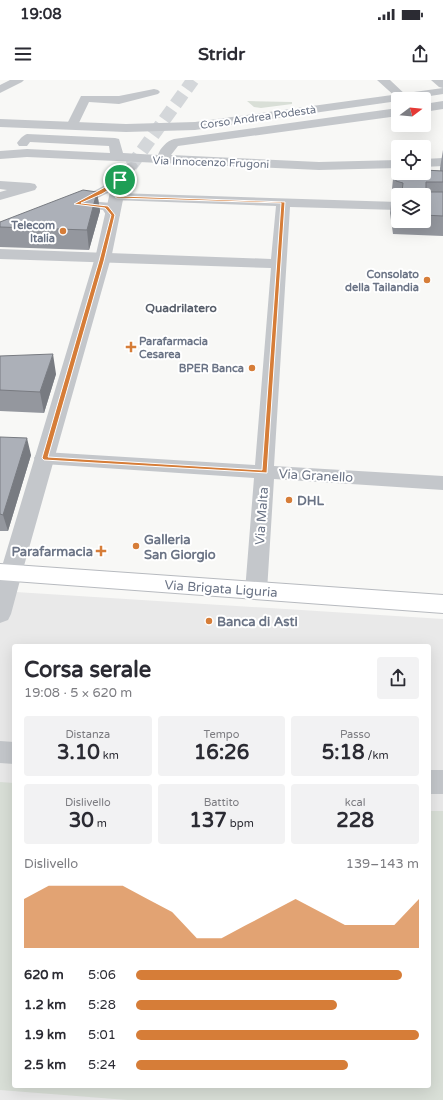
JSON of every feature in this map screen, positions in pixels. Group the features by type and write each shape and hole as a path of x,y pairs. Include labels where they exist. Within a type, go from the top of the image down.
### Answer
{"main road":[{"name":"Via Brigata Liguria","path":"5,573 443,604"}],"street":[{"path":"0,90 18,80"},
{"path":"383,80 396,92"},
{"path":"437,80 443,85"},
{"name":"Corso Andrea Podestà","path":"431,93 443,91"},
{"path":"72,126 85,98 120,100 154,92"},
{"name":"Corso Andrea Podestà","path":"0,123 161,128 195,126 391,99"},
{"path":"431,107 443,105"},
{"path":"163,160 165,152 174,143 391,113"},
{"path":"0,614 5,573 44,458 102,258 125,162 116,154 115,142 27,138 21,146"},
{"name":"Via Innocenzo Frugoni","path":"0,155 27,154 125,162 163,160 319,166 391,164"},
{"path":"431,163 443,162"},
{"path":"55,212 100,193 120,180"},
{"path":"0,184 30,187 0,196"},
{"path":"117,197 391,206"},
{"name":"Via Malta","path":"256,591 283,202"},
{"path":"76,204 107,206 113,215"},
{"path":"0,254 279,264"},
{"name":"Via Granello","path":"44,458 443,483"},
{"path":"0,752 12,754"},
{"path":"431,782 443,782"}],"shaded area":[{"path":"247,101 292,102 292,104 261,108 254,107"},
{"path":"0,591 443,619 443,1100 0,1100"},
{"path":"0,782 12,783 12,1088 431,1088 431,811 443,811 443,1100 127,1100 0,1090"}],"building":[{"path":"431,170 443,171 443,182 426,182 426,188 402,188 403,183 396,181 431,180"},
{"path":"83,190 97,192 87,230 0,227 0,222"},
{"path":"431,192 443,192 443,216 431,215"},
{"path":"53,354 40,392 0,390 0,356"},
{"path":"0,437 27,438 3,515 0,514"}],"tunnel":[{"path":"131,166 193,80"}],"place":[{"name":"Telecom Italia","path":"63,231"},
{"name":"Consolato della Tailandia","path":"427,280"},
{"name":"Parafarmacia Cesarea","path":"131,347"},
{"name":"BPER Banca","path":"252,368"},
{"name":"DHL","path":"289,500"},
{"name":"Galleria San Giorgio","path":"136,546"},
{"name":"Parafarmacia","path":"101,551"},
{"name":"Banca di Asti","path":"209,621"}],"district":[{"name":"Quadrilatero","path":"181,308"}],"route":[{"path":"120,180 117,197 283,202 265,472 44,458 102,261 113,215 107,206 97,204 76,204 100,193 120,180"}]}
